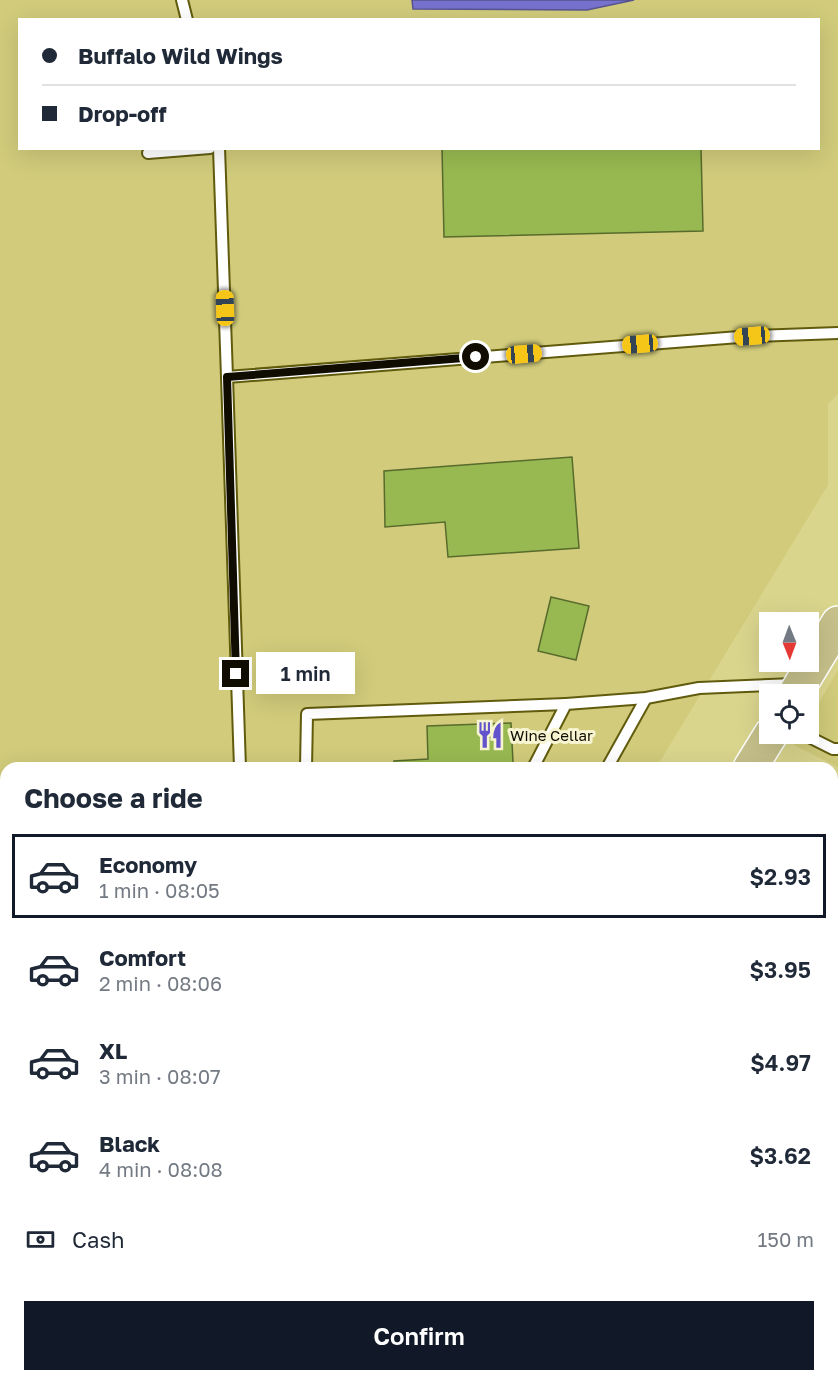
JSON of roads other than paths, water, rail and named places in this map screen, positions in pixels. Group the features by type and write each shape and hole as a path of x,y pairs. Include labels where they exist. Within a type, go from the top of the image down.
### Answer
{"main road":[{"path":"801,684 838,623"},
{"path":"754,762 765,744"}],"lane":[{"path":"182,0 186,18"},
{"path":"148,153 185,150"},
{"path":"219,150 240,762"},
{"path":"227,377 752,336 838,333"},
{"path":"306,762 307,714 566,704 646,698 699,688 759,689"},
{"path":"610,762 646,698"},
{"path":"536,762 566,704"},
{"path":"819,742 838,749"}],"place":[{"name":"Wine Cellar","path":"490,735"}]}
